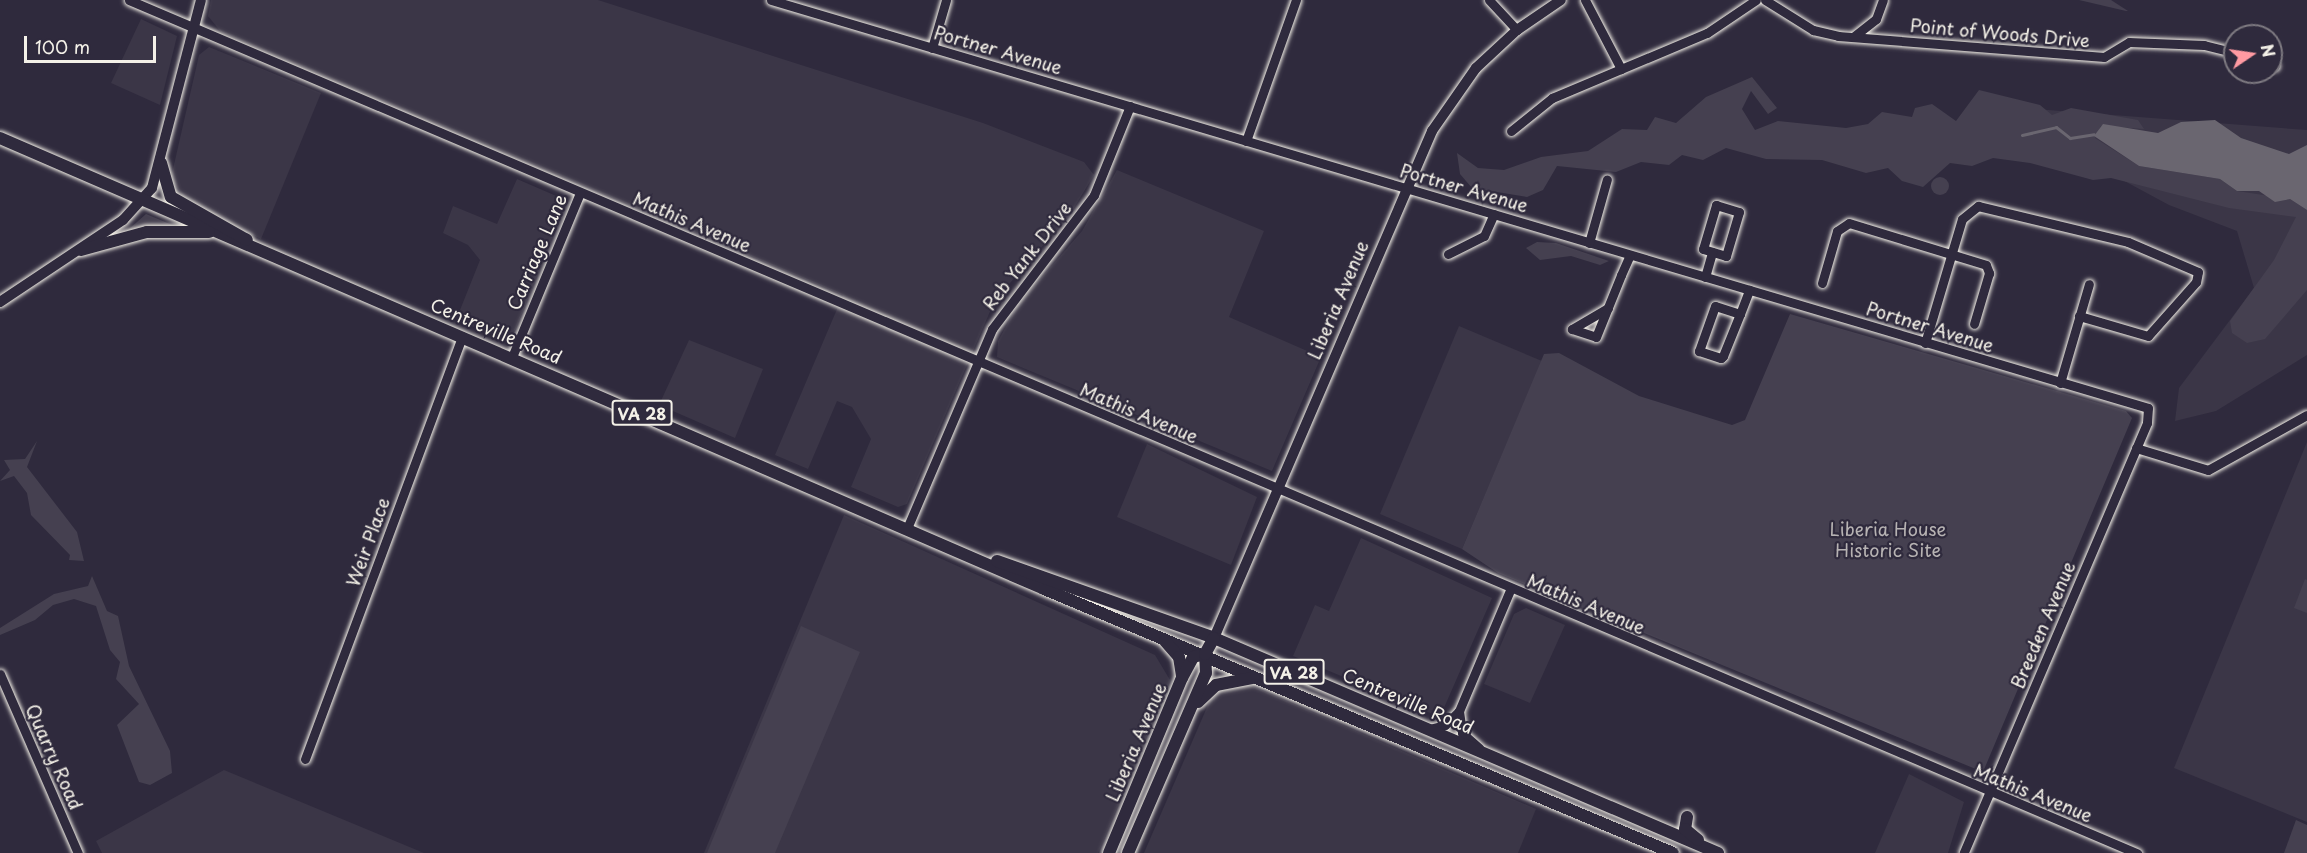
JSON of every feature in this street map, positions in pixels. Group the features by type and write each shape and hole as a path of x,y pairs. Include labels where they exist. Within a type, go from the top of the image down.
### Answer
{"highway":[{"name":"Centreville Road","path":"0,138 978,556 1660,851 1673,853"},
{"path":"161,163 171,197 239,232 255,248"},
{"path":"81,250 147,232 220,233"},
{"name":"Centreville Road","path":"978,556 1049,576 1214,638 1713,851"},
{"path":"1157,634 1178,654 1182,678"},
{"name":"Liberia Avenue","path":"1109,853 1182,678 1193,657 1205,654 1214,638"},
{"name":"Liberia Avenue","path":"1128,853 1209,665 1205,654"},
{"path":"1188,715 1216,685 1261,679"},
{"path":"1687,817 1685,830 1713,851"}],"main road":[{"path":"0,302 81,250 143,200 161,163 201,0"},
{"name":"Liberia Avenue","path":"1214,638 1405,188 1446,107 1517,30 1562,0"}],"street":[{"name":"Mathis Avenue","path":"129,0 1989,794 2137,853"},
{"name":"Portner Avenue","path":"771,0 2148,408"},
{"path":"932,48 946,0"},
{"path":"1246,141 1296,0"},
{"path":"1489,0 1517,30"},
{"path":"1585,0 1621,69"},
{"path":"1511,131 1552,98 1707,33 1756,0"},
{"name":"Point of Woods Drive","path":"1765,0 1813,30 1853,37 2104,57 2129,42 2205,45 2223,50"},
{"path":"1853,37 1876,19 1883,0"},
{"name":"Reb Yank Drive","path":"908,526 977,362 1007,303 1094,195 1130,106"},
{"path":"1589,243 1608,179"},
{"name":"Carriage Lane","path":"512,357 580,193"},
{"path":"1716,205 1739,212 1726,256 1712,252 1703,249 1716,205"},
{"path":"1925,343 1964,214 1982,206 2128,242 2198,272 2196,282 2148,336 2079,316"},
{"path":"1448,254 1484,236 1494,214"},
{"path":"1822,284 1837,231 1844,224 1989,268 1974,324"},
{"path":"1705,277 1712,252"},
{"path":"1608,308 1630,255"},
{"path":"2060,383 2089,284"},
{"path":"1740,314 1714,307 1699,351 1721,358 1740,314 1749,290"},
{"name":"Weir Place","path":"305,759 462,336"},
{"name":"Breeden Avenue","path":"1964,853 2136,448 2148,408"},
{"path":"2136,448 2208,470 2307,415"},
{"path":"1428,730 1445,725 1459,711 1510,590"},
{"name":"Quarry Road","path":"0,674 78,853"},
{"path":"1459,711 1462,733 1488,754"},
{"path":"1660,851 1668,832"}],"shaded area":[{"path":"211,0 598,0 983,123 1084,162 1094,175 1069,216 995,300 907,504 898,507 851,487 871,439 852,407 837,401 808,469 775,455 843,295 221,32 208,16"},
{"path":"141,19 177,36 160,105 111,83"},
{"path":"209,47 321,93 261,239 187,203 171,178 199,55"},
{"path":"1983,105 2307,130 2307,355 2216,411 2175,421 2179,388 2254,288 2237,231 2169,205"},
{"path":"2215,120 2241,138 2289,154 2307,145 2307,210 2290,199 2275,202 2259,191 2237,191 2220,179 2139,166 2094,136 2103,124 2158,133 2181,122"},
{"path":"1117,170 1264,231 1229,317 1321,357 1272,471 997,357 998,341 1018,305 1082,231"},
{"path":"517,179 561,198 564,208 515,330 504,339 456,320 480,260 468,245 443,233 453,206 497,224"},
{"path":"1459,326 1542,361 1462,549 1380,514"},
{"path":"689,340 763,369 735,438 659,405"},
{"path":"2307,442 2307,822 2174,768"},
{"path":"1147,444 1257,497 1231,565 1117,517"},
{"path":"844,515 1155,655 1170,680 1098,853 704,853"},
{"path":"1361,538 1492,598 1440,717 1293,656 1315,605 1329,611"},
{"path":"1526,608 1565,625 1530,703 1484,684 1514,614"},
{"path":"1247,684 1536,809 1518,853 1144,853 1211,698 1227,687"},
{"path":"224,770 424,853 102,853 96,841"},
{"path":"1909,774 1964,802 1948,853 1875,853"}],"green space":[{"path":"2079,0 2111,0 2128,11 2126,11"},
{"path":"1752,77 1777,108 1768,114 1751,91 1742,109 1755,130 1778,121 1846,128 1868,124 1882,112 1912,117 1915,108 1932,104 1956,121 1979,90 2040,105 2052,115 2071,108 2138,120 2144,129 2101,126 2095,138 2139,166 2220,179 2237,191 2290,199 2307,210 2307,290 2265,339 2247,343 2232,333 2230,321 2274,260 2296,217 2229,208 2111,178 2093,180 2030,163 1993,158 1972,166 1950,163 1923,187 1902,181 1888,168 1866,173 1822,160 1766,159 1726,148 1703,160 1682,155 1669,165 1641,162 1616,172 1557,166 1543,190 1527,197 1472,188 1460,174 1457,153 1478,168 1504,170 1541,157 1588,151 1622,129 1647,130 1655,117 1676,123 1706,97"},
{"path":"1936,177 1944,177 1949,182 1947,193 1936,195 1931,190 1931,182"},
{"path":"146,214 177,227 128,230"},
{"path":"1537,242 1556,243 1609,261 1600,265 1571,256 1540,260 1526,248"},
{"name":"Liberia House Historic Site","path":"1790,314 2126,411 2132,418 1983,772 1498,573 1462,549 1544,354 1559,353 1639,396 1732,425 1745,420"},
{"path":"37,441 27,467 77,532 84,561 69,560 70,555 31,515 27,493 14,476 0,481 10,470 4,460 25,459"},
{"path":"92,576 107,611 118,616 129,666 170,751 172,773 150,785 139,782 117,725 139,704 116,679 120,662 110,650 96,606 74,599 53,605 35,620 0,635 0,628 54,594 88,586"},
{"path":"2305,579 2307,580 2307,613 2294,608"},
{"path":"801,626 860,652 775,853 707,853"},
{"path":"2296,820 2307,825 2307,853 2284,853"}],"waterway":[{"path":"2022,135 2056,127 2070,138 2094,134"}]}
